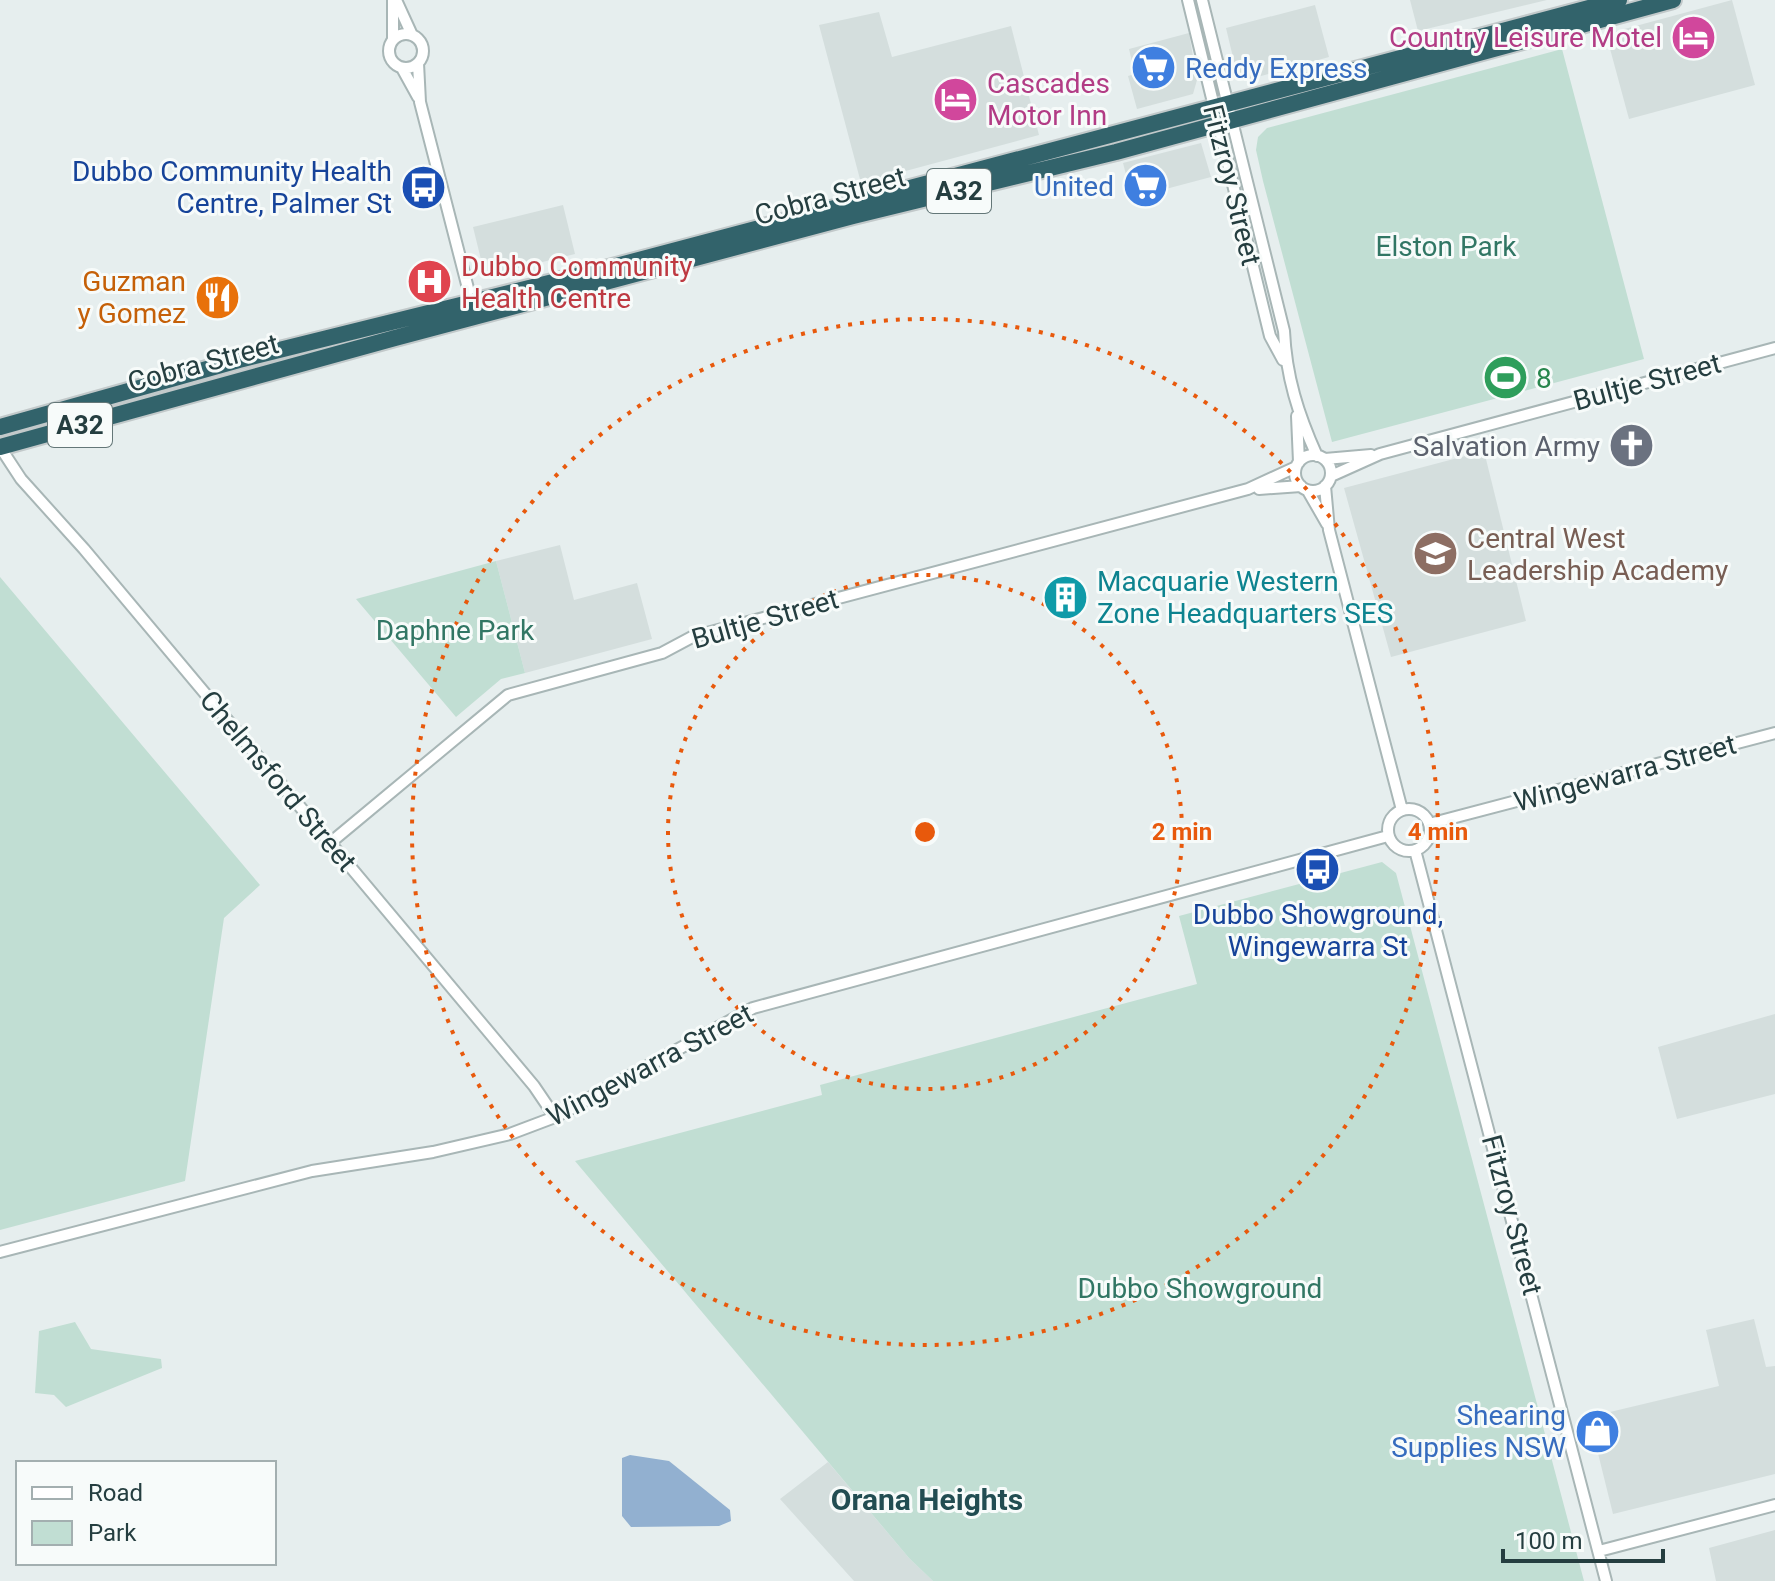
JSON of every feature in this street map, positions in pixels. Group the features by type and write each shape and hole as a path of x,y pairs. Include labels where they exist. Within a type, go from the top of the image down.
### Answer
{"highway":[{"name":"Cobra Street","path":"0,447 583,291 1619,0"},
{"name":"Cobra Street","path":"0,427 144,385 471,300 1673,0"},
{"path":"500,295 570,284 583,291 589,278 601,270"},
{"path":"471,300 487,310 515,307"}],"street":[{"path":"395,0 412,35 423,48 418,63 420,102 471,300"},
{"path":"395,0 389,57 402,68 420,102"},
{"name":"Fitzroy Street","path":"1188,0 1284,331 1286,366 1296,407 1298,464"},
{"name":"Fitzroy Street","path":"1202,0 1222,114 1270,336 1286,366"},
{"path":"393,39 401,34 412,35"},
{"path":"402,68 418,63"},
{"name":"Bultje Street","path":"1321,458 1380,454 1775,348"},
{"name":"Fitzroy Street","path":"1296,407 1321,458"},
{"name":"Chelmsford Street","path":"0,447 21,479 545,1099 555,1117"},
{"name":"Bultje Street","path":"1328,481 1380,454"},
{"path":"1329,530 1295,475 1298,464 1307,456 1321,458 1328,481 1329,530 1402,810"},
{"name":"Bultje Street","path":"330,843 508,695 661,653 692,637 1248,489 1298,464"},
{"path":"1305,488 1328,481"},
{"name":"Bultje Street","path":"1248,489 1305,488"},
{"name":"Wingewarra Street","path":"1429,824 1775,733"},
{"path":"1402,810 1421,813 1429,824 1426,843 1415,850 1402,850 1388,836 1389,823 1402,810"},
{"name":"Wingewarra Street","path":"0,1252 312,1171 480,1142 555,1117 753,1008 1388,836"},
{"name":"Fitzroy Street","path":"1415,850 1606,1581"},
{"path":"1599,1551 1775,1505"}],"shaded area":[{"path":"1410,0 1547,0 1418,31"},
{"path":"1732,0 1755,85 1629,119 1606,34"},
{"path":"1315,5 1329,57 1243,81 1236,70 1226,28"},
{"path":"879,12 892,57 1011,26 1039,135 861,183 819,25"},
{"path":"1189,33 1197,80 1193,94 1137,109 1128,76 1135,74 1129,49"},
{"name":"United","path":"1201,143 1211,177 1132,198 1123,163"},
{"path":"563,205 575,254 485,276 473,227"},
{"name":"Central West Leadership Academy","path":"1484,451 1526,621 1391,657 1344,488"},
{"path":"560,545 574,600 637,583 652,639 525,673 496,561"},
{"path":"1775,1014 1775,1094 1677,1119 1658,1047"},
{"path":"1754,1319 1766,1367 1775,1366 1775,1474 1613,1514 1589,1417 1719,1386 1706,1330"},
{"path":"828,1462 909,1558 933,1581 854,1581 780,1499"},
{"path":"1775,1530 1775,1581 1716,1581 1709,1548"}],"green space":[{"name":"Elston Park","path":"1562,49 1644,359 1332,442 1263,181 1256,150 1258,137 1267,128"},
{"name":"Daphne Park","path":"496,561 525,673 501,679 456,717 356,599"},
{"path":"0,577 260,885 224,918 185,1181 0,1230"},
{"name":"Dubbo Showground","path":"1382,862 1396,873 1584,1581 933,1581 909,1558 575,1161 822,1095 820,1085 1197,984 1179,916"},
{"path":"75,1322 91,1349 161,1359 162,1368 66,1407 54,1395 35,1393 39,1331"}],"water":[{"path":"630,1455 669,1461 730,1510 731,1521 719,1526 631,1527 622,1516 622,1458"}],"place":[{"name":"Country Leisure Motel","path":"1693,37"},
{"name":"Reddy Express","path":"1154,68"},
{"name":"Cascades Motor Inn","path":"956,99"},
{"name":"United","path":"1145,186"},
{"name":"Dubbo Community Health Centre, Palmer St","path":"423,187"},
{"name":"Dubbo Community Health Centre","path":"430,282"},
{"name":"Guzman y Gomez","path":"217,297"},
{"name":"8","path":"1505,378"},
{"name":"Salvation Army","path":"1631,446"},
{"name":"Central West Leadership Academy","path":"1436,554"},
{"name":"Macquarie Western Zone Headquarters SES","path":"1066,597"},
{"name":"Dubbo Showground, Wingewarra St","path":"1318,870"},
{"name":"Shearing Supplies NSW","path":"1597,1431"}],"district":[{"name":"Orana Heights","path":"927,1499"}]}
